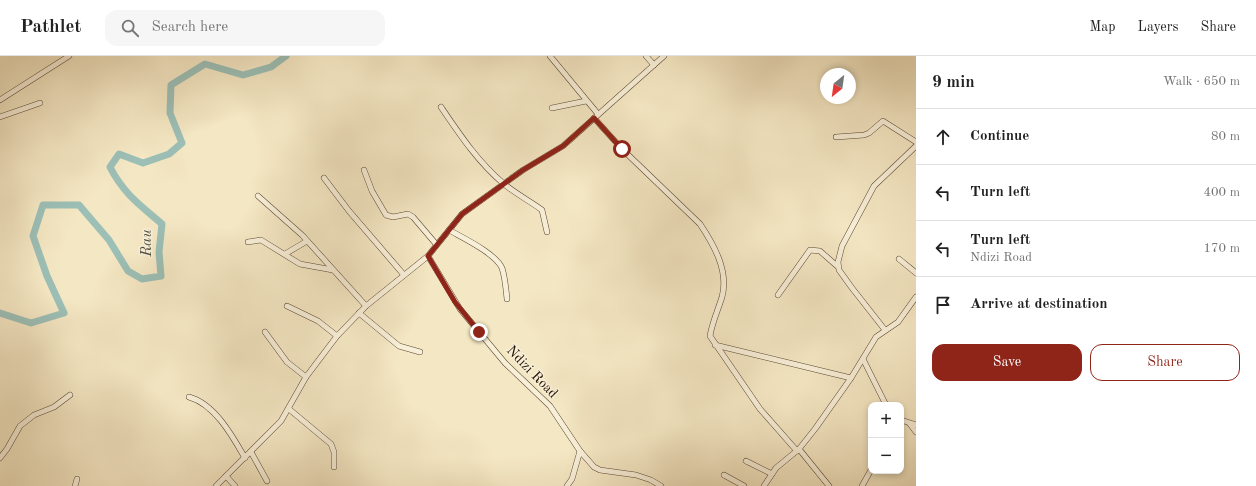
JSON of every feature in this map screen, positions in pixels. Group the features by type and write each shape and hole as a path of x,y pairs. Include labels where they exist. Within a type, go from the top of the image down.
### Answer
{"street":[{"path":"0,100 69,56"},
{"path":"550,56 622,149 700,224 709,237 721,265 724,284 710,336 760,409 829,486"},
{"path":"646,56 654,65"},
{"path":"216,486 281,421 289,410 306,377 336,336 366,306 428,256 436,244 462,214 523,170 563,146 664,56"},
{"path":"552,108 586,101"},
{"path":"0,117 40,103"},
{"path":"441,107 469,149 504,184 542,210 544,213 544,224 547,232"},
{"path":"836,137 864,135 883,121 916,142"},
{"path":"837,266 842,246 874,186 916,146"},
{"path":"364,170 372,191 386,215 393,217 408,214 413,217 436,244"},
{"path":"324,178 349,211 404,275"},
{"path":"258,196 308,241 366,306"},
{"path":"449,230 485,251 498,262 503,272 507,299"},
{"path":"248,242 261,240 300,264 333,270"},
{"path":"285,254 308,241"},
{"path":"778,295 810,250 820,251 837,266 885,330"},
{"name":"Ndizi Road","path":"428,256 460,309 505,363 550,406 580,452 594,467 600,470 636,475 651,480 661,486"},
{"path":"899,259 916,273"},
{"path":"764,486 772,474 798,450 815,429 851,378 876,338 902,319 916,297"},
{"path":"287,306 318,321 336,336"},
{"path":"359,313 399,346 420,352"},
{"path":"265,332 287,362 306,377"},
{"path":"715,345 851,378"},
{"path":"863,358 885,402"},
{"path":"0,458 20,426 34,415 54,407 70,395"},
{"path":"189,397 198,400 214,414 228,430 245,458"},
{"path":"289,410 331,444 334,452 334,466"},
{"path":"904,421 916,425"},
{"path":"910,424 916,432"},
{"path":"251,452 267,481"},
{"path":"567,486 572,479 580,452"},
{"path":"746,461 772,474"},
{"path":"862,486 869,474"},
{"path":"724,475 744,486"},
{"path":"226,476 235,486"},
{"path":"75,486 77,479"}],"waterway":[{"name":"Rau","path":"0,313 31,323 64,313 47,276 33,236 43,205 79,205 109,240 128,271 142,279 161,276 159,252 162,224 126,191 110,167 119,154 143,163 169,154 182,143 170,113 171,85 205,64 243,75 271,67 286,56"}],"route":[{"path":"479,332 455,302 428,256 436,244 462,214 523,170 563,146 576,136 594,118 622,149"}]}
